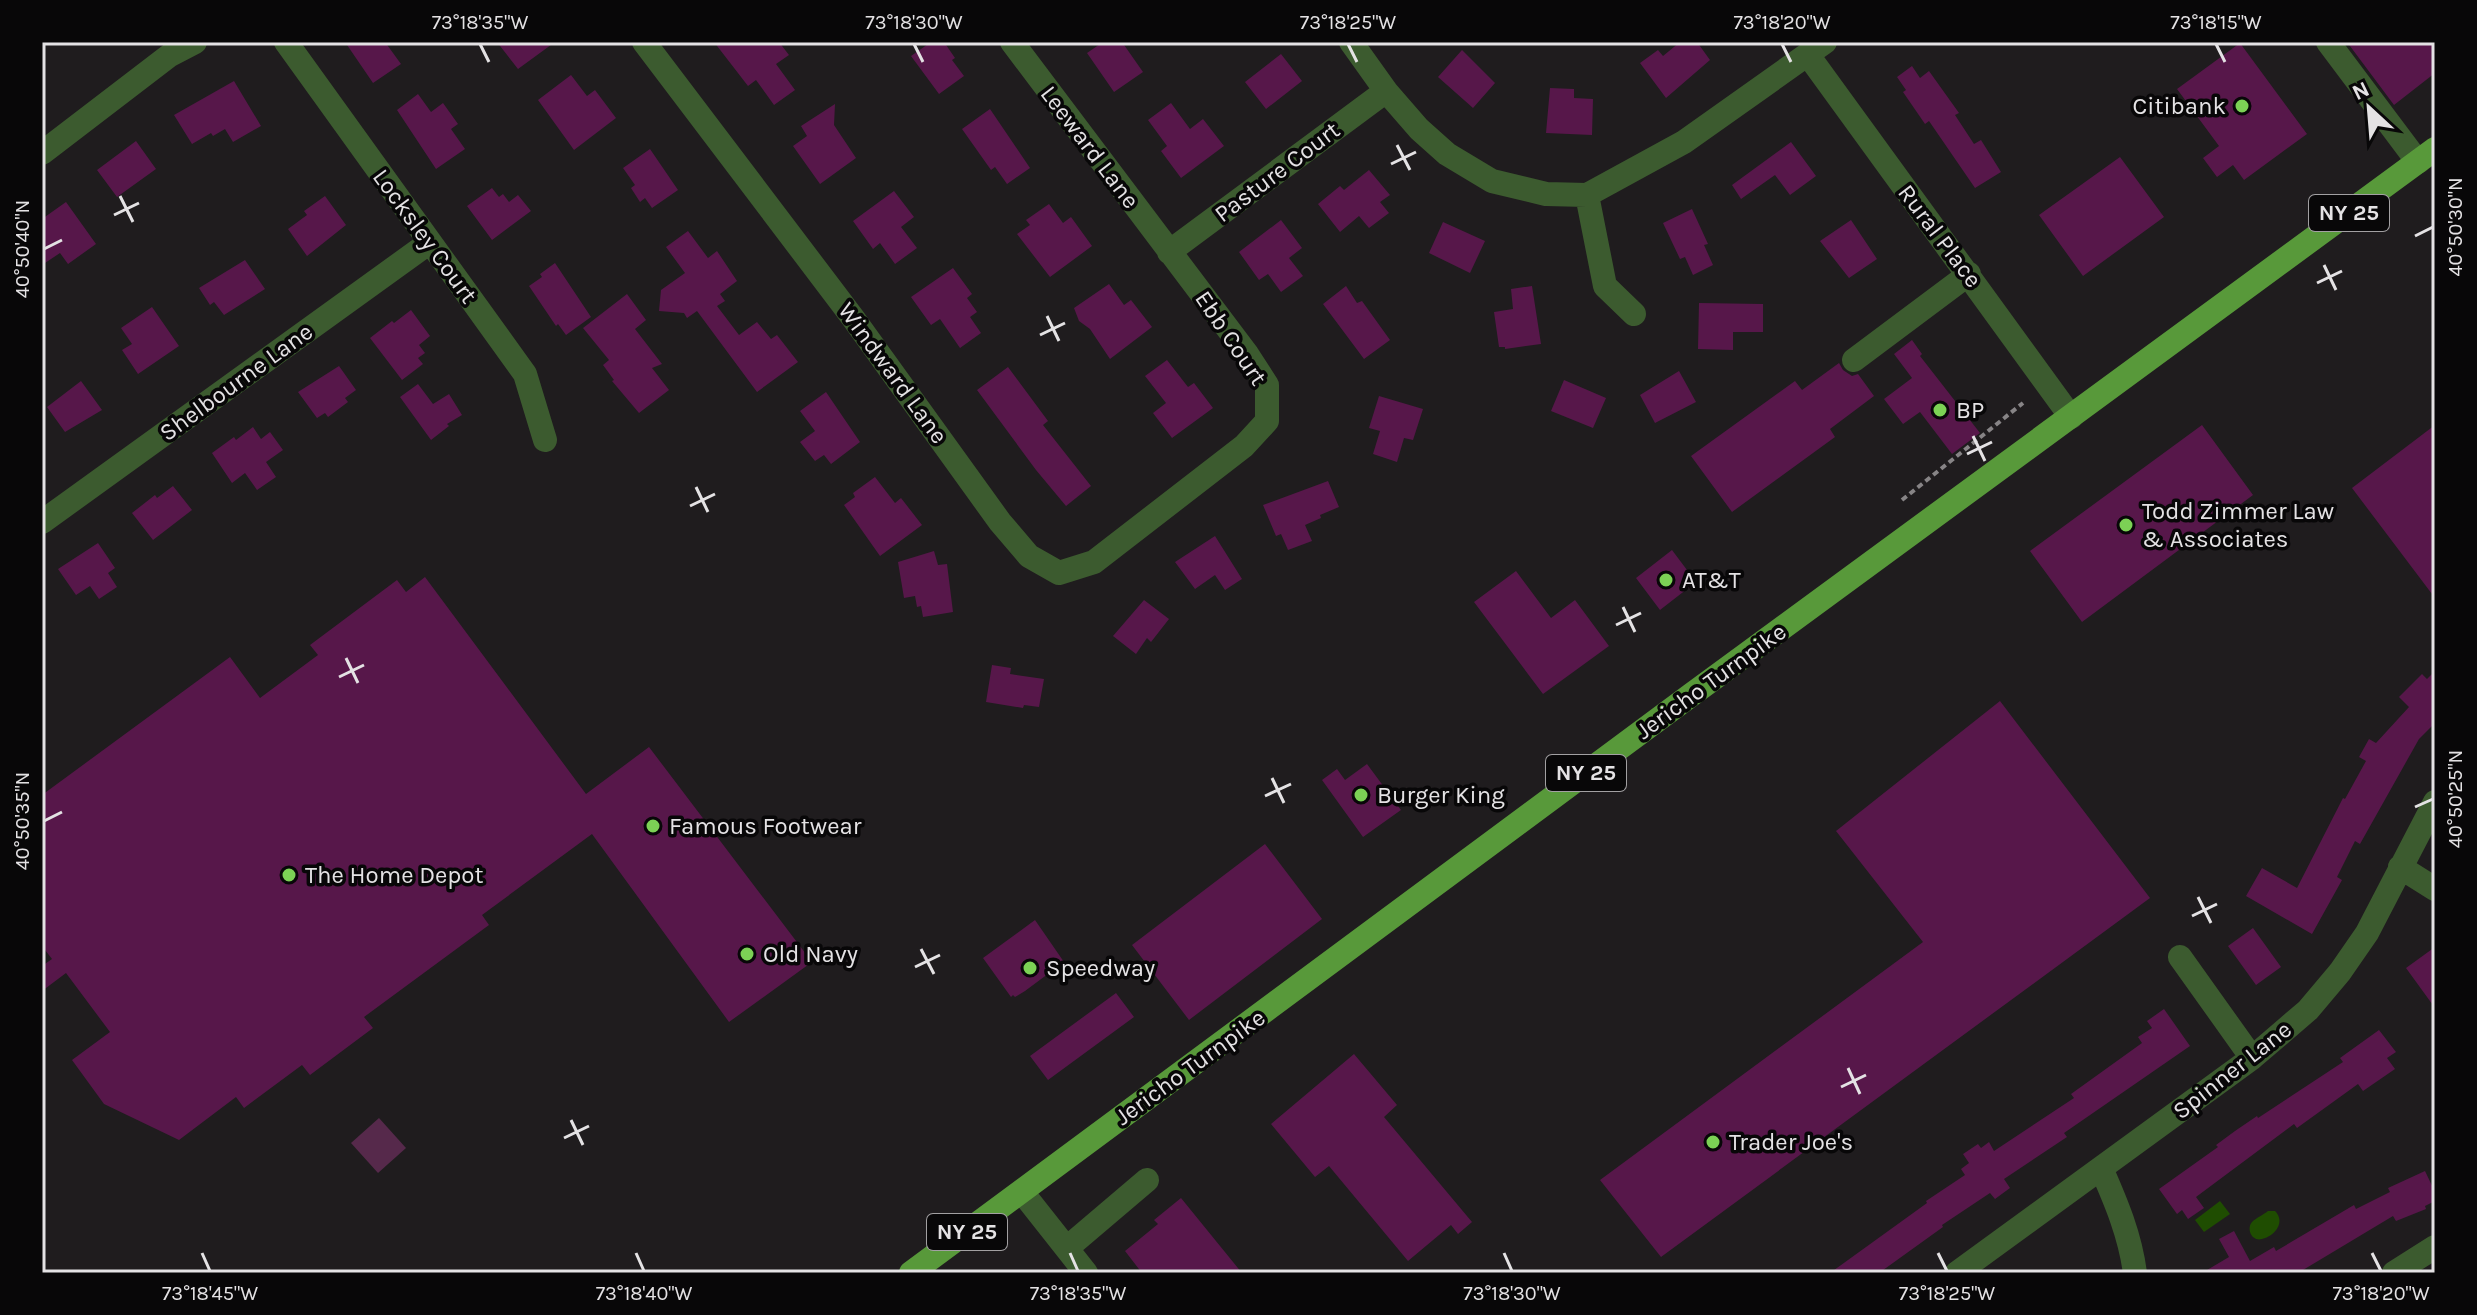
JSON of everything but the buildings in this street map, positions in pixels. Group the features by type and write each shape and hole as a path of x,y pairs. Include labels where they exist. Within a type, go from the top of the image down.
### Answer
{"main road":[{"name":"Jericho Turnpike","path":"911,1273 2427,156"}],"street":[{"path":"42,153 170,55 195,42"},
{"name":"Locksley Court","path":"286,42 525,374 545,440"},
{"name":"Windward Lane","path":"644,42 853,318 1000,522 1029,556 1059,573 1094,562 1186,493"},
{"name":"Leeward Lane","path":"1012,42 1169,252"},
{"path":"1351,42 1386,91 1419,129 1447,154 1492,181 1546,194 1587,195 1684,142 1816,49"},
{"path":"2328,42 2427,156"},
{"name":"Rural Place","path":"1816,49 1925,219 1969,274 2071,417"},
{"name":"Pasture Court","path":"1169,252 1386,91"},
{"path":"1587,195 1605,286 1634,314"},
{"name":"Shelbourne Lane","path":"42,522 430,242"},
{"name":"Ebb Court","path":"1169,252 1267,385 1267,421 1244,446 1186,493"},
{"path":"1854,360 1969,274"},
{"name":"Spinner Lane","path":"1957,1273 2252,1058 2308,1010 2367,933 2435,802"},
{"path":"2400,867 2435,889"},
{"path":"2180,957 2252,1058"},
{"path":"2101,1168 2132,1248 2135,1273"},
{"path":"1067,1248 1147,1180"},
{"path":"1022,1192 1086,1273"},
{"path":"2394,1273 2435,1247"}],"path":[{"path":"1902,500 2023,403"}],"shaded area":[{"path":"379,1118 406,1148 378,1173 351,1143"},
{"path":"2220,1201 2230,1214 2204,1232 2195,1220"},
{"path":"2268,1211 2275,1211 2278,1215 2278,1228 2267,1237 2255,1239 2250,1225"}],"place":[{"name":"Citibank","path":"2242,106"},
{"name":"BP","path":"1940,410"},
{"name":"Todd Zimmer Law & Associates","path":"2126,525"},
{"name":"AT&T","path":"1666,580"},
{"name":"Burger King","path":"1361,795"},
{"name":"Famous Footwear","path":"653,826"},
{"name":"The Home Depot","path":"289,875"},
{"name":"Old Navy","path":"747,954"},
{"name":"Speedway","path":"1030,968"},
{"name":"Trader Joe's","path":"1713,1142"}]}
